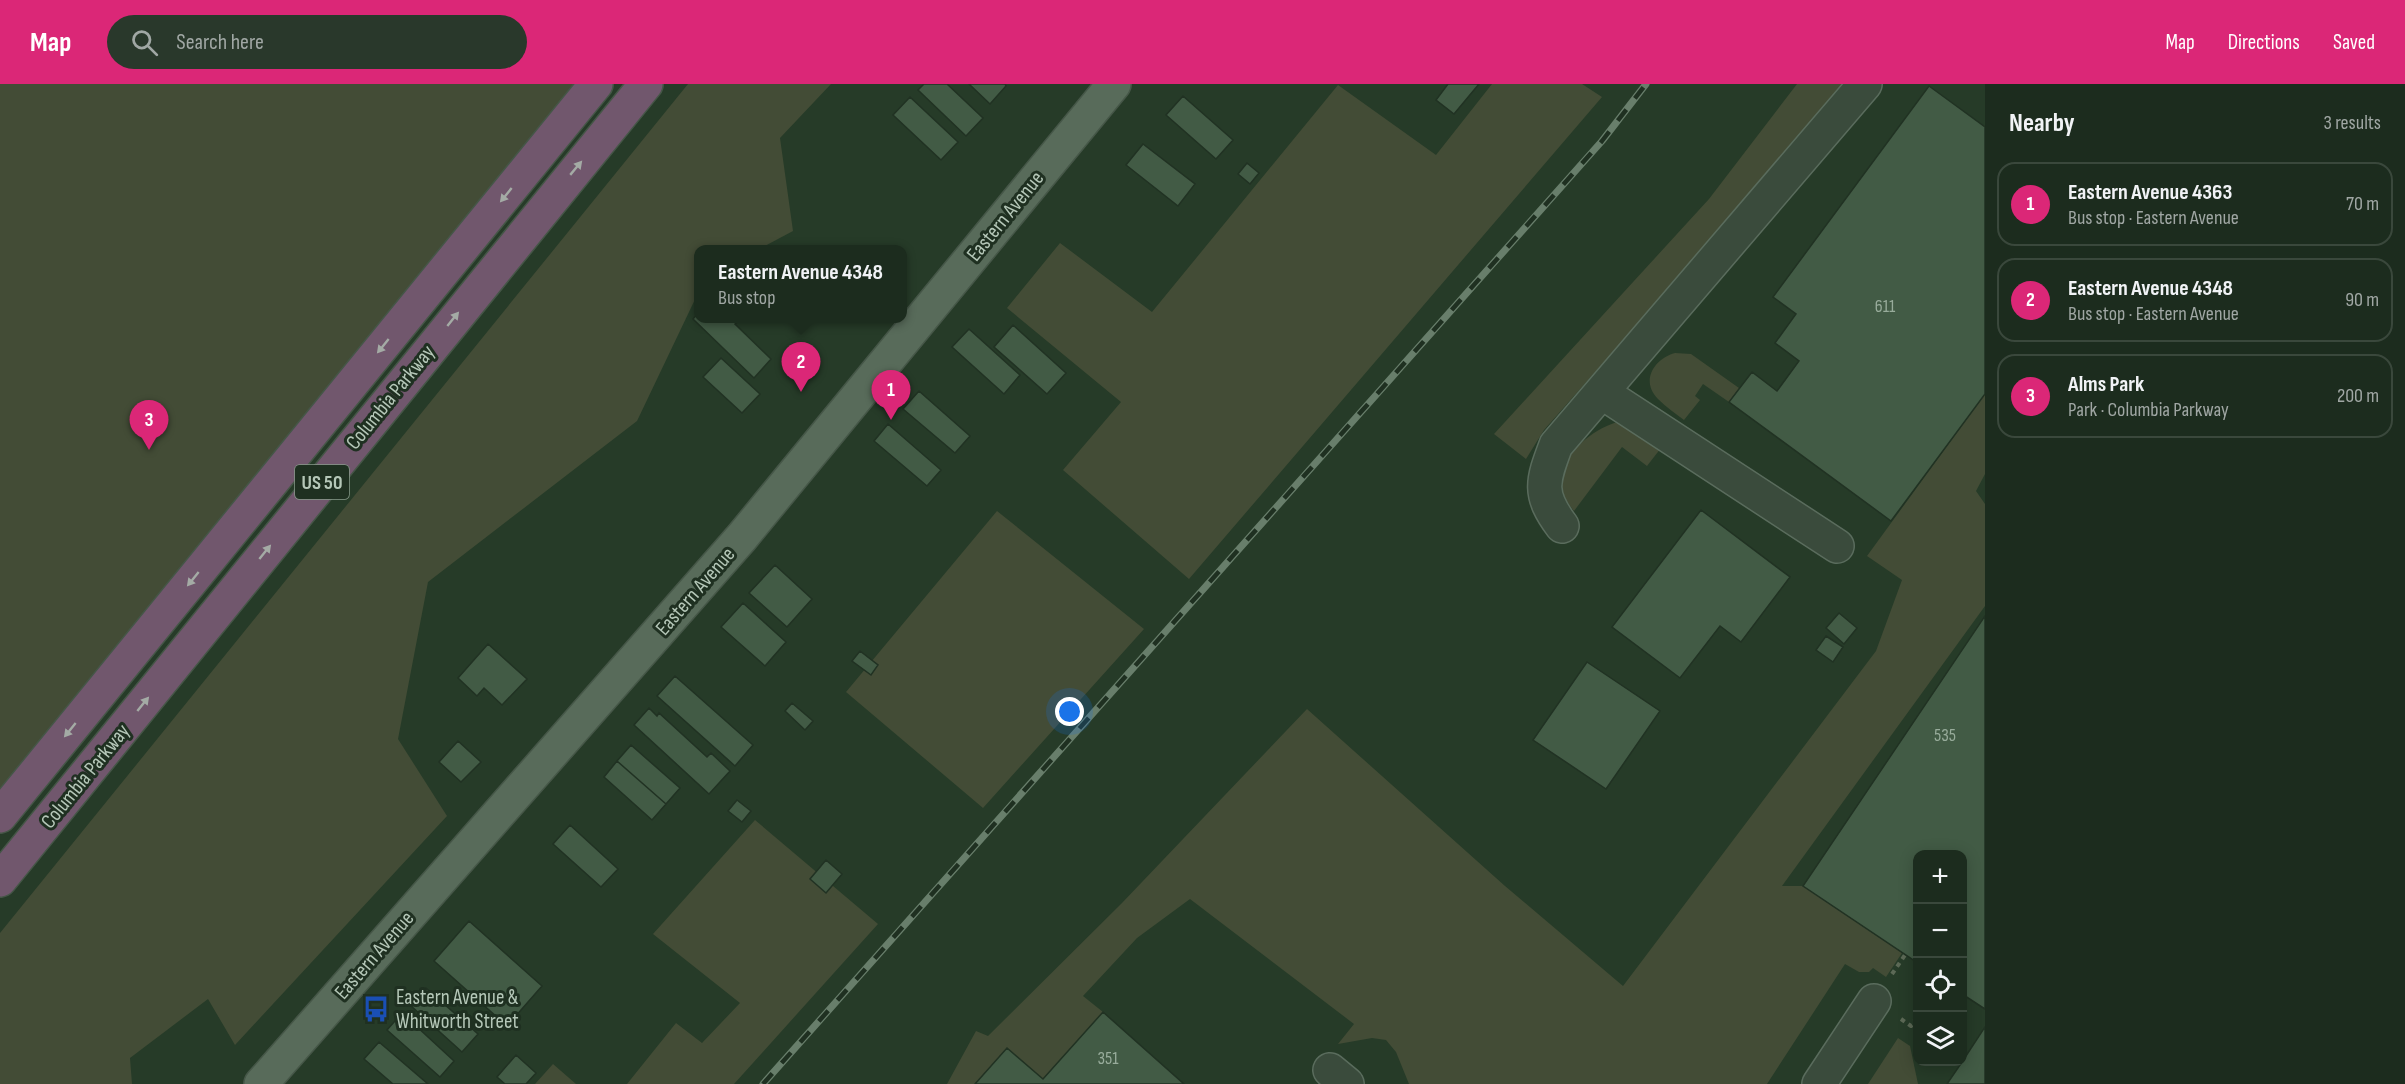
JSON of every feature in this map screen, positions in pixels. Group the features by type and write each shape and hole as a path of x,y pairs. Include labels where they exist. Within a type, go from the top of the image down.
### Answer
{"highway":[{"name":"Columbia Parkway","path":"0,816 596,84"},
{"name":"Columbia Parkway","path":"0,880 646,84"}],"main road":[{"name":"Eastern Avenue","path":"261,1084 742,537 1114,84"}],"lane":[{"path":"1562,526 1546,505 1546,473 1556,445 1603,393 1865,84"},
{"path":"1603,393 1837,546"},
{"path":"1819,1084 1874,1001"}],"green space":[{"path":"0,84 596,84 0,816"},
{"path":"688,84 831,84 780,138 793,231 767,245 694,245 694,301 637,421 428,582 398,739 447,816 235,1045 208,999 130,1058 132,1084 0,1084 0,933"},
{"path":"1492,84 1582,84 1602,97 1189,579 1063,470 1121,402 1007,308 1060,243 1152,312 1338,85 1436,155"},
{"path":"1797,84 1842,84 1636,334 1626,337 1544,430 1526,459 1494,434 1709,199"},
{"path":"1675,353 1691,354 1739,388 1729,402 1703,384 1695,396 1700,400 1684,420 1658,399 1650,385 1650,378 1656,365"},
{"path":"1985,394 1985,474 1976,491 1985,504 1985,606 1782,886 1803,886 1902,953 1886,977 1873,968 1869,972 1859,972 1845,964 1767,1084 1409,1084 1396,1052 1386,1040 1372,1038 1338,1044 1354,1024 1190,899 1137,938 1083,996 1103,1012 1043,1079 1007,1048 975,1084 947,1084 976,1031 988,1036 1122,903 1307,709 1505,886 1623,986 1876,651 1902,580 1867,556"},
{"path":"1617,422 1630,423 1661,448 1647,466 1622,447 1574,511 1561,486 1565,464 1587,438"},
{"path":"997,511 1144,629 983,808 846,692"},
{"path":"755,820 878,924 734,1084 627,1084 676,1023 702,1043 740,1003 653,934"},
{"path":"1898,1038 1910,1046 1918,1084 1868,1084"},
{"path":"553,1064 576,1084 535,1084"}],"building":[{"path":"924,84 947,84 983,118 966,136 918,90"},
{"path":"969,84 1005,84 1006,86 990,104"},
{"path":"1448,84 1479,84 1454,114 1436,100"},
{"path":"1929,86 1985,127 1985,394 1891,521 1729,402 1752,372 1777,391 1799,361 1775,343 1796,314 1773,297"},
{"path":"1183,96 1233,140 1216,159 1166,115"},
{"path":"910,97 958,142 941,160 893,115"},
{"path":"1143,144 1195,184 1178,206 1126,165"},
{"path":"1247,163 1259,173 1250,184 1238,174"},
{"path":"697,323 736,323 771,359 754,378"},
{"path":"1013,325 1066,373 1047,394 994,347"},
{"path":"969,329 1020,375 1004,394 952,347"},
{"path":"721,358 760,394 742,413 703,377"},
{"path":"919,391 970,436 955,453 903,409"},
{"path":"888,424 941,470 927,486 874,441"},
{"path":"1701,510 1790,577 1741,642 1720,626 1680,678 1612,627"},
{"path":"775,565 812,599 787,627 749,593"},
{"path":"743,603 786,642 765,666 721,627"},
{"path":"1839,613 1857,628 1844,644 1826,628"},
{"path":"1985,616 1985,1009 1967,997 1967,850 1913,850 1913,960 1803,886"},
{"path":"1826,636 1843,647 1833,662 1816,650"},
{"path":"488,644 527,679 502,705 484,688 477,696 458,678"},
{"path":"860,651 878,665 871,675 852,661"},
{"path":"1587,662 1660,711 1606,789 1533,740"},
{"path":"675,676 753,745 735,766 657,696"},
{"path":"792,703 813,721 805,730 785,711"},
{"path":"649,708 657,716 659,713 707,757 711,753 730,771 709,794 634,725"},
{"path":"458,741 481,762 461,782 439,762"},
{"path":"631,745 680,788 666,804 617,761"},
{"path":"617,761 666,804 652,820 604,777"},
{"path":"737,800 751,811 742,822 728,811"},
{"path":"570,825 618,869 601,887 553,844"},
{"path":"826,860 842,874 826,893 810,879"},
{"path":"469,921 542,986 507,1026 434,961"},
{"path":"426,988 478,1034 462,1052 410,1005"},
{"path":"1103,1012 1184,1084 975,1084 1007,1048 1043,1079"},
{"path":"402,1013 454,1061 440,1077 387,1030"},
{"path":"1985,1027 1985,1084 1947,1084 1959,1066 1967,1066 1967,1054"},
{"path":"379,1042 428,1084 393,1084 364,1059"},
{"path":"516,1055 536,1073 526,1084 505,1084 497,1077"}],"railway":[{"path":"763,1084 1602,141 1646,84"}],"place":[{"name":"Eastern Avenue 4348","path":"801,392"},
{"name":"Eastern Avenue 4363","path":"891,420"},
{"name":"Alms Park","path":"149,450"},
{"name":"Eastern Avenue & Whitworth Street","path":"376,1009"}]}
